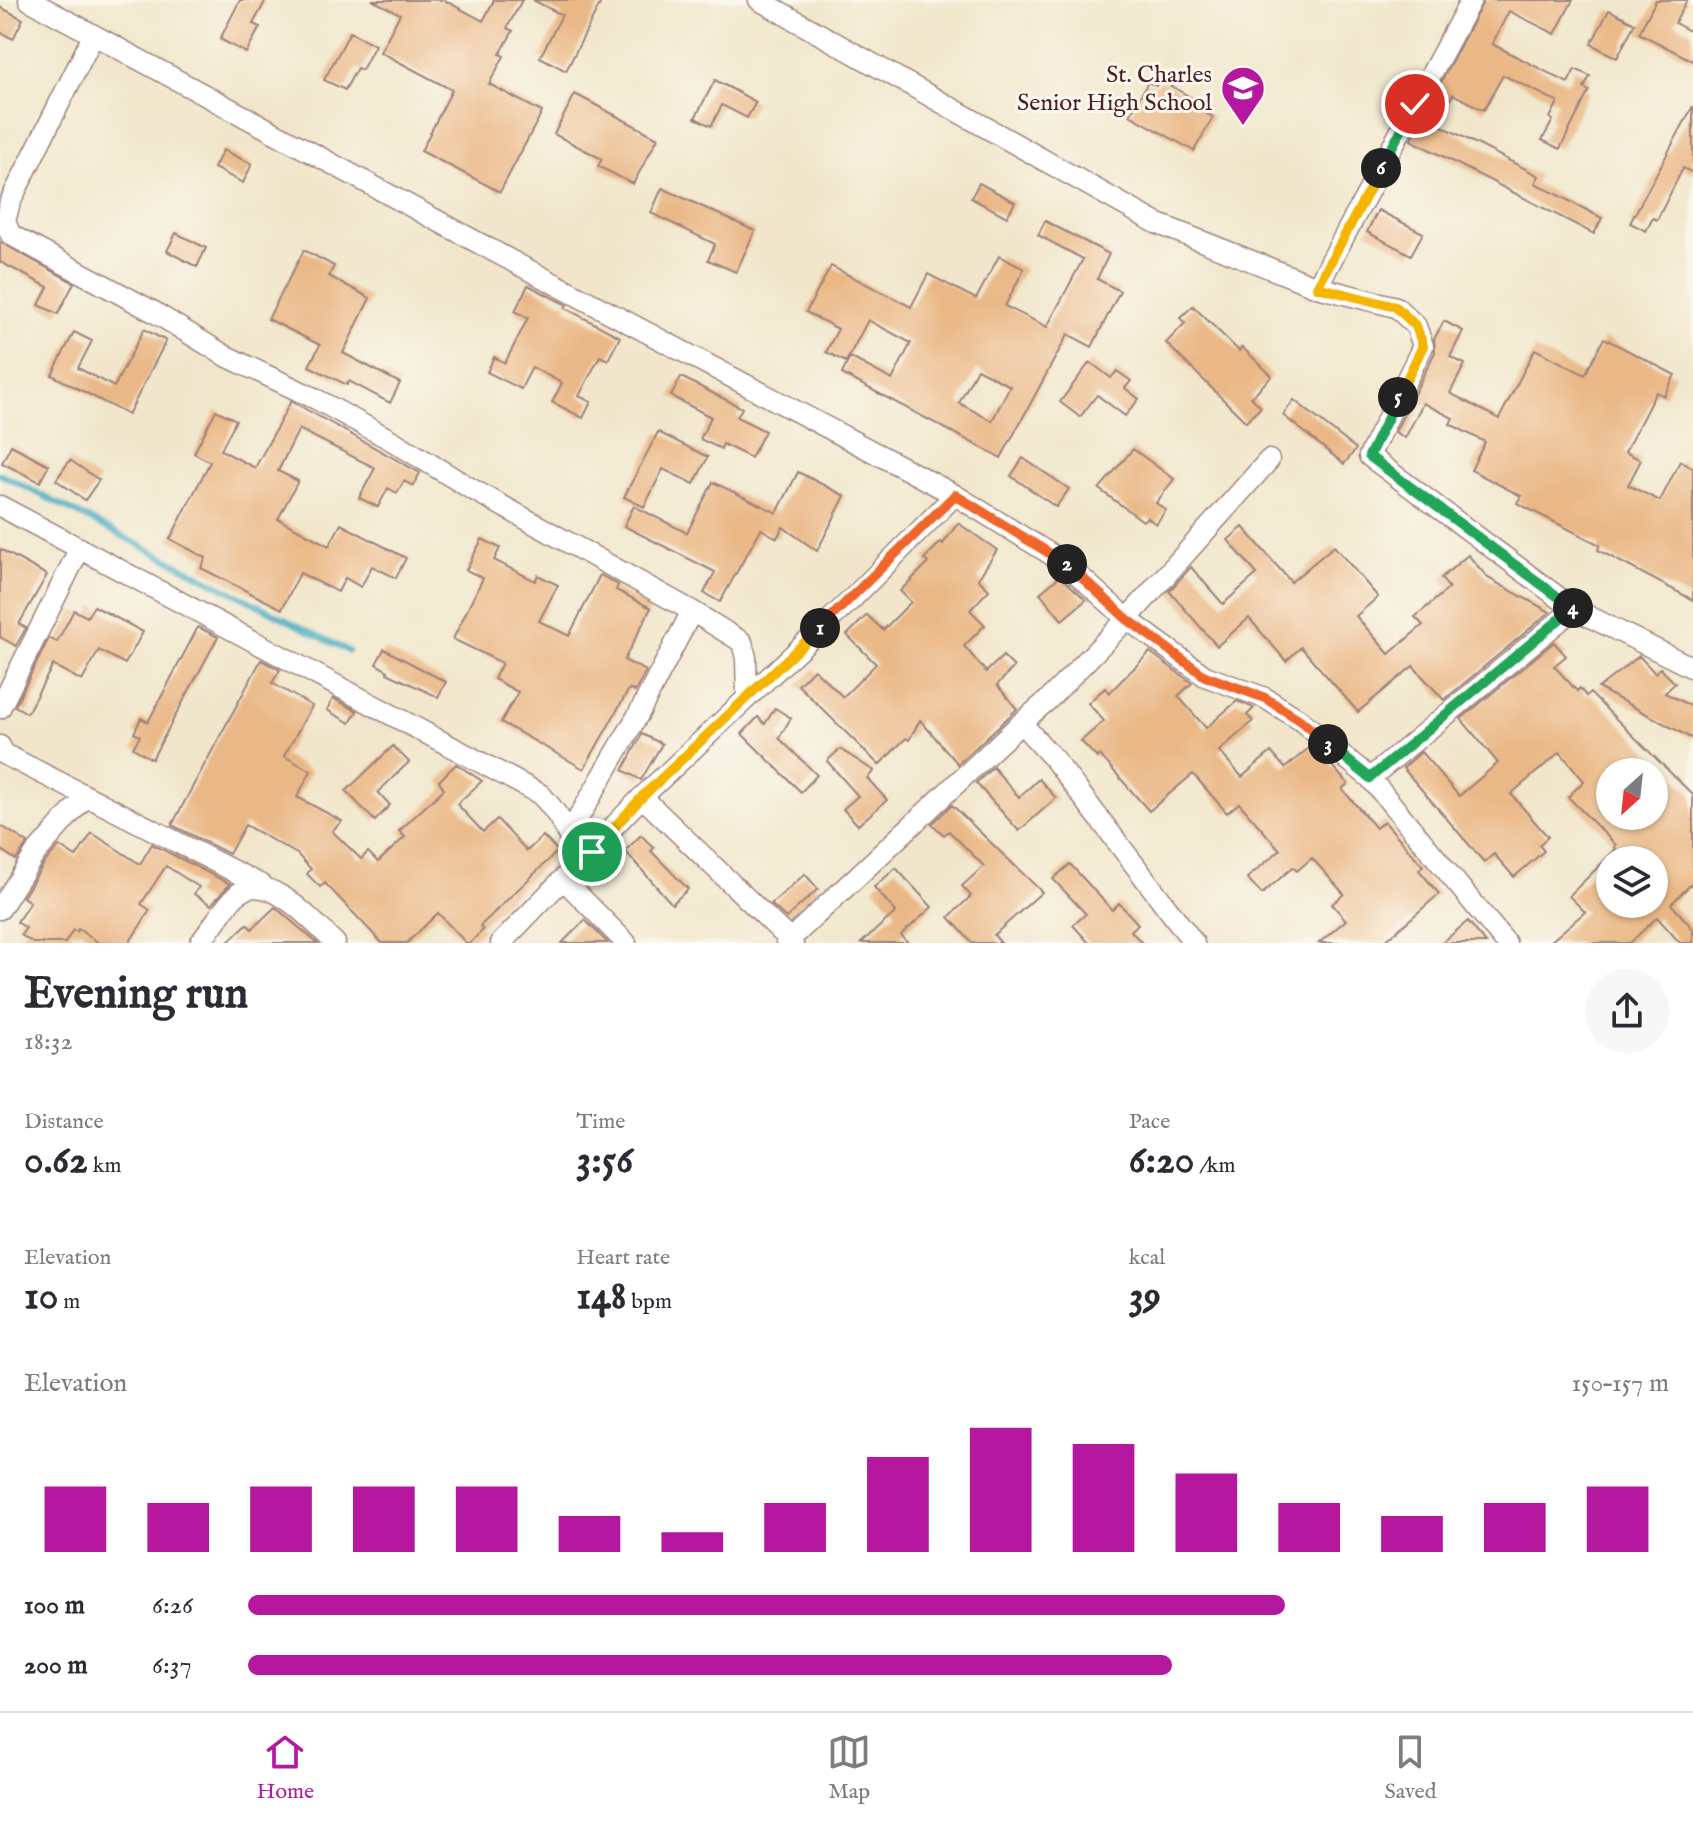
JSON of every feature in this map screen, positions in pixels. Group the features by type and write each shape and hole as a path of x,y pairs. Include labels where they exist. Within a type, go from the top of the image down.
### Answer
{"street":[{"path":"29,0 955,495 1065,563 1127,619 1205,676 1265,698 1300,720 1370,778 1506,943"},
{"path":"759,0 1156,223 1317,287 1396,307 1416,326 1423,346 1369,456 1574,609 1693,668"},
{"path":"1317,287 1471,0"},
{"path":"93,36 10,202 5,222 11,235 154,312 224,355 314,398 391,440 742,642 746,658 747,697"},
{"path":"642,797 789,942 1048,700 1127,619 1269,460"},
{"path":"501,943 642,797 851,600 955,495"},
{"path":"0,506 540,794 558,814 579,864"},
{"path":"0,708 80,548"},
{"path":"1370,778 1574,609"},
{"path":"569,834 692,611"},
{"path":"1021,723 1054,759 1194,943"},
{"path":"0,746 4,754 279,894 335,943"},
{"path":"0,909 35,854 86,796"},
{"path":"563,879 626,943"},
{"path":"200,943 237,894 263,886"}],"building":[{"path":"240,0 266,0 253,24 260,27 246,53 220,39"},
{"path":"372,0 444,0 483,21 494,0 522,0 507,28 513,31 500,54 504,56 489,84 542,112 500,192 421,151 452,90 380,52 400,14"},
{"path":"533,0 602,0 566,71 540,57 562,15"},
{"path":"1484,0 1573,0 1555,34 1509,11 1492,44 1568,83 1575,69 1590,76 1584,88 1589,91 1560,149 1542,140 1558,102 1503,75 1484,110 1453,94 1438,124 1539,176 1535,183 1602,218 1594,234 1411,140"},
{"path":"1656,0 1687,0 1675,23 1693,33 1693,61 1639,33"},
{"path":"0,7 23,19 13,39 0,32"},
{"path":"1609,10 1635,23 1617,58 1591,44"},
{"path":"350,32 375,45 362,70 357,68 345,90 324,80"},
{"path":"715,80 756,102 747,118 722,105 711,126 695,118"},
{"path":"1160,80 1208,107 1205,113 1213,117 1194,151 1130,115 1148,82 1156,86"},
{"path":"575,94 658,138 633,184 598,166 602,159 554,134"},
{"path":"1693,106 1693,173 1683,168 1657,220 1653,218 1646,231 1630,223"},
{"path":"223,150 252,164 243,183 214,168"},
{"path":"979,183 1015,202 1007,217 971,198"},
{"path":"662,188 755,231 736,272 708,260 715,244 651,213"},
{"path":"1378,210 1423,233 1411,255 1367,232"},
{"path":"1045,221 1109,254 1097,279 1120,291 1092,347 1068,334 1001,458 842,374 850,357 892,380 911,343 868,320 846,362 826,352 838,329 806,312 831,266 911,307 928,274 976,299 999,256 1024,269 1005,306 1047,327 1083,259 1038,235","holes":["977,369 1010,386 992,421 959,403"]},
{"path":"176,233 206,248 197,267 167,251"},
{"path":"0,242 74,283 58,314 39,305 48,287 0,262"},
{"path":"304,250 334,266 329,276 370,298 343,353 400,383 390,403 349,381 347,385 309,366 320,345 268,319"},
{"path":"528,285 620,337 608,360 600,356 579,396 591,402 583,418 552,402 562,383 532,367 521,389 487,372 494,357 505,363 528,318 515,311"},
{"path":"1193,306 1239,351 1242,347 1272,376 1251,397 1261,407 1246,422 1166,343 1185,323 1180,318"},
{"path":"1444,321 1463,331 1450,357 1465,364 1450,393 1499,419 1535,349 1585,375 1604,338 1675,375 1664,396 1656,392 1625,452 1641,460 1628,485 1660,501 1680,461 1693,468 1693,600 1598,550 1600,545 1517,503 1521,496 1471,470 1485,442 1450,424 1453,418 1423,403 1405,438 1395,432 1435,352 1434,339"},
{"path":"144,329 166,341 128,415 52,375 74,332 92,341 78,368 114,387"},
{"path":"1090,362 1111,378 1117,371 1131,381 1125,388 1139,399 1125,416 1097,395 1080,417 1060,402"},
{"path":"681,377 742,408 737,417 765,431 751,458 723,444 721,449 700,439 711,417 671,396"},
{"path":"1294,400 1356,449 1344,464 1283,415"},
{"path":"291,401 420,473 413,486 404,481 397,493 388,488 378,507 359,498 375,468 299,429 278,471 298,481 278,519 329,546 341,524 406,558 396,578 372,566 361,587 345,578 338,592 300,573 282,609 201,568 206,558 170,539 210,462 194,453 216,410 236,420 221,450 255,468"},
{"path":"658,432 708,457 694,484 663,469 644,507 624,497"},
{"path":"11,445 49,465 40,482 2,463"},
{"path":"1133,449 1174,479 1156,503 1166,510 1156,524 1147,517 1143,521 1099,489"},
{"path":"1023,458 1069,489 1056,507 1011,476"},
{"path":"70,460 99,480 85,500 56,480"},
{"path":"798,472 845,496 817,551 783,527 777,538 761,529 720,602 704,593 715,572 624,526 634,506 687,533 713,482 777,513"},
{"path":"958,523 997,550 978,579 989,590 970,610 985,625 964,646 986,672 1003,656 1014,667 997,685 1017,709 958,764 920,720 909,740 906,738 879,765 798,685 814,669 843,697 876,664 847,635 867,615 883,630 911,602 900,591 928,563 924,559 941,542 943,544"},
{"path":"1243,527 1291,582 1334,546 1378,597 1356,616 1389,654 1423,625 1415,617 1449,588 1441,578 1468,555 1488,578 1550,612 1444,700 1413,666 1358,712 1301,647 1286,661 1249,618 1217,646 1169,591 1191,567 1223,604 1257,574 1228,540"},
{"path":"482,539 500,548 494,560 535,581 538,575 558,585 539,621 569,636 600,575 618,585 616,590 651,608 624,660 646,671 635,692 629,689 584,769 501,722 518,692 494,679 502,663 453,639 483,578 466,570"},
{"path":"0,549 47,575 19,624 26,628 16,646 0,637"},
{"path":"1060,576 1086,600 1062,620 1040,593"},
{"path":"94,606 143,632 125,664 99,650 82,681 53,665 27,713 15,706 49,638 57,642 74,610 87,617"},
{"path":"198,627 218,637 152,759 133,748 140,736 134,733 141,718 148,722"},
{"path":"1554,642 1566,656 1554,666 1577,691 1580,688 1586,696 1590,693 1656,758 1596,758 1596,825 1568,797 1584,781 1560,752 1511,794 1548,837 1539,845 1544,851 1514,877 1494,854 1484,862 1403,768 1421,752 1459,796 1498,763 1461,719"},
{"path":"384,649 446,682 438,697 387,673 376,664"},
{"path":"1150,652 1192,683 1178,696 1206,728 1237,701 1254,708 1247,715 1253,721 1219,751 1242,777 1271,752 1285,768 1311,746 1348,784 1342,789 1376,828 1384,821 1423,866 1419,870 1439,894 1383,943 1319,943 1346,920 1332,904 1344,894 1312,858 1297,871 1293,867 1262,894 1247,878 1280,850 1239,803 1227,813 1193,774 1149,811 1100,755 1097,758 1081,741 1104,721 1088,703 1105,688 1109,693"},
{"path":"1639,656 1655,673 1660,668 1675,683 1665,693 1693,707 1693,739 1598,688"},
{"path":"261,660 280,670 272,683 312,706 284,756 311,771 297,797 342,821 332,831 361,859 368,852 378,862 405,837 399,831 444,789 439,781 456,764 482,781 457,804 483,832 497,819 527,851 543,836 558,851 480,926 483,930 470,943 466,943 438,913 407,943 382,943 325,883 320,887 307,874 311,869 297,854 245,825 229,854 172,825"},
{"path":"333,698 357,711 350,723 327,710"},
{"path":"775,708 791,718 779,738 817,775 801,792 742,734 758,717 765,724"},
{"path":"642,734 662,744 641,780 623,770"},
{"path":"393,746 409,762 378,792 390,805 375,821 346,791"},
{"path":"840,749 874,771 867,778 887,800 858,825 843,809 858,796 827,761"},
{"path":"993,767 1019,797 1039,779 1056,798 1019,831 976,783"},
{"path":"1668,770 1693,795 1693,882 1671,904 1693,929 1693,943 1680,943 1658,918 1668,918 1668,846 1616,845 1601,830 1668,830"},
{"path":"952,805 1042,892 994,935 1001,943 972,943 949,917 971,896 962,886 984,866 949,831 944,835 932,824"},
{"path":"0,825 28,843 16,860 0,849"},
{"path":"92,833 140,864 152,844 230,884 211,905 194,894 199,887 166,866 141,904 150,910 129,943 99,943 78,929 77,932 73,930 65,943 33,943 21,935 26,928 17,922 30,902 23,897 59,846 76,857"},
{"path":"641,835 654,848 651,851 688,889 672,904 625,851"},
{"path":"1070,864 1112,910 1119,903 1138,924 1131,931 1142,943 1089,943 1073,925 1086,914 1053,879"},
{"path":"896,868 932,907 901,935 908,943 861,943 896,912 874,887"},
{"path":"1596,869 1596,918 1656,918 1630,943 1549,943 1585,912 1569,896"},
{"path":"805,874 818,889 786,918 771,904"},
{"path":"275,907 317,943 227,943 247,924 252,929"},
{"path":"585,920 608,943 562,943"},
{"path":"1468,921 1486,943 1442,943"}],"waterway":[{"path":"0,474 348,651"},
{"path":"603,851 671,783"}],"place":[{"name":"St. Charles Senior High School","path":"1243,127"}],"route":[{"path":"592,852 642,797 851,600 955,495 1065,563 1127,619 1205,676 1265,698 1300,720 1370,778 1574,609 1369,456 1423,346 1416,326 1396,307 1317,287 1415,104"}]}
